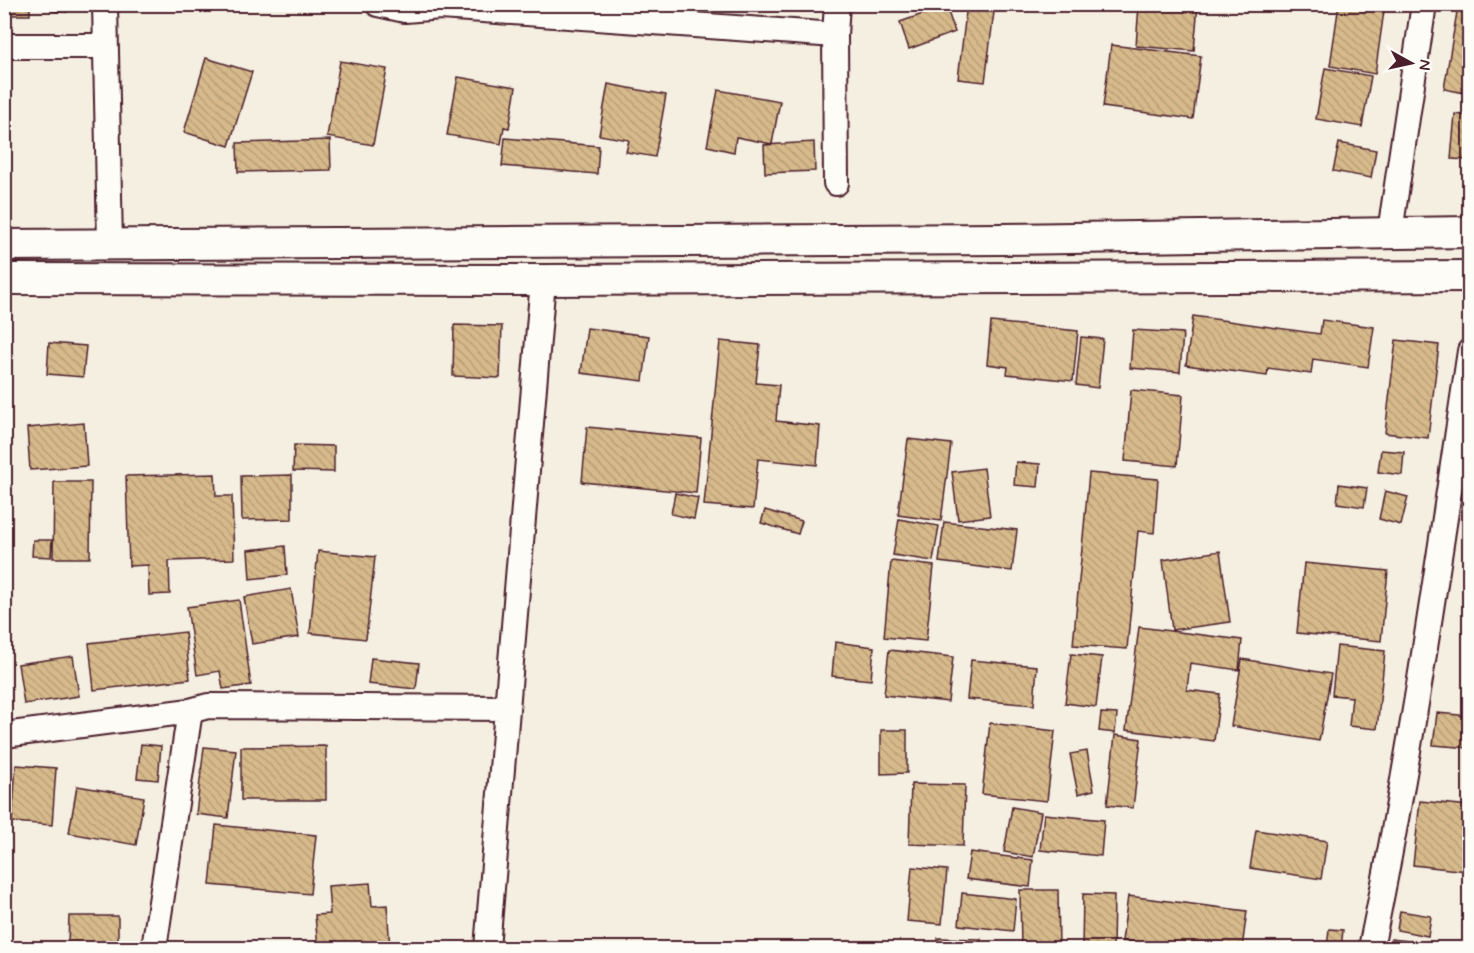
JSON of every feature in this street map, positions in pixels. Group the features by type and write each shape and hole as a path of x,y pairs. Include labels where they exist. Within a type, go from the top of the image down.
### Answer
{"street":[{"path":"105,4 110,244"},
{"path":"378,4 405,10 441,6 835,35"},
{"path":"836,183 835,35 837,4"},
{"path":"1390,232 1425,4"},
{"path":"4,46 105,46"},
{"path":"4,245 1003,239 1470,232"},
{"path":"1003,239 1003,278"},
{"path":"4,279 543,280 1470,276"},
{"path":"487,948 543,280"},
{"path":"1371,948 1441,543 1470,351"},
{"path":"4,735 190,711 208,706 507,708"},
{"path":"154,948 190,711"}],"building":[{"path":"4,4 30,4 30,15 4,15"},
{"path":"54,4 68,4 67,12 53,11"},
{"path":"967,4 995,4 985,82 958,79"},
{"path":"1139,4 1198,4 1194,51 1136,46"},
{"path":"1339,4 1384,11 1375,74 1330,66"},
{"path":"946,6 955,32 909,49 900,22"},
{"path":"1458,6 1470,8 1470,94 1444,89"},
{"path":"1111,45 1201,56 1193,119 1103,107"},
{"path":"206,58 252,72 229,146 184,132"},
{"path":"340,61 387,69 373,145 327,137"},
{"path":"1325,68 1371,76 1362,127 1316,119"},
{"path":"458,77 516,87 509,128 504,127 501,144 447,135"},
{"path":"608,84 666,95 655,157 626,152 629,140 599,135"},
{"path":"718,90 780,101 772,144 736,137 734,152 707,146"},
{"path":"1455,114 1470,116 1470,160 1451,159"},
{"path":"505,138 599,146 597,174 502,166"},
{"path":"330,140 331,170 238,172 237,143"},
{"path":"814,142 815,171 765,173 764,145"},
{"path":"1339,143 1376,150 1371,178 1333,171"},
{"path":"1193,316 1320,334 1322,320 1374,327 1368,367 1313,359 1311,374 1268,368 1267,376 1186,365"},
{"path":"991,322 1078,331 1073,381 1007,374 1008,367 987,364"},
{"path":"454,325 502,326 500,378 453,376"},
{"path":"587,328 649,336 643,381 581,373"},
{"path":"1133,330 1183,333 1180,372 1130,368"},
{"path":"1081,337 1103,339 1098,388 1076,385"},
{"path":"1396,340 1439,345 1428,438 1385,433"},
{"path":"720,341 760,345 756,383 779,385 776,421 820,426 817,465 758,459 753,509 704,505"},
{"path":"49,343 86,346 83,377 47,374"},
{"path":"1131,390 1183,395 1177,466 1125,461"},
{"path":"84,423 87,466 30,470 27,428"},
{"path":"587,427 701,438 696,493 582,482"},
{"path":"908,439 951,444 941,521 898,515"},
{"path":"294,445 334,446 334,472 293,471"},
{"path":"1381,450 1404,452 1402,475 1378,472"},
{"path":"1016,462 1040,464 1038,487 1014,485"},
{"path":"984,468 990,516 958,520 952,472"},
{"path":"1089,473 1158,479 1154,533 1138,531 1127,649 1073,645"},
{"path":"215,474 216,496 232,496 234,559 169,561 170,594 149,595 148,565 129,566 126,476"},
{"path":"292,475 292,519 242,520 241,476"},
{"path":"54,482 91,482 90,558 53,558"},
{"path":"1339,484 1367,488 1364,507 1337,503"},
{"path":"1385,491 1408,497 1401,525 1379,519"},
{"path":"675,493 698,498 694,519 671,514"},
{"path":"765,510 802,521 798,534 761,523"},
{"path":"899,519 939,526 933,561 893,555"},
{"path":"944,522 1017,530 1012,571 939,562"},
{"path":"33,540 52,540 51,557 32,556"},
{"path":"285,546 287,575 250,579 248,550"},
{"path":"318,551 375,557 366,639 310,633"},
{"path":"1220,551 1230,622 1172,630 1163,560"},
{"path":"891,561 934,566 926,641 884,637"},
{"path":"1304,563 1388,571 1381,641 1297,633"},
{"path":"4,577 7,577 6,676 4,676"},
{"path":"291,589 299,637 252,644 244,597"},
{"path":"239,600 251,685 223,689 220,671 197,675 187,607"},
{"path":"1139,627 1242,640 1239,670 1190,663 1187,690 1220,694 1214,741 1126,730"},
{"path":"185,632 190,679 94,690 89,643"},
{"path":"835,642 874,647 871,680 832,676"},
{"path":"1337,646 1385,651 1377,729 1349,726 1352,697 1332,695"},
{"path":"889,650 953,657 948,702 884,695"},
{"path":"1071,654 1102,657 1096,707 1065,703"},
{"path":"73,656 79,696 24,704 18,664"},
{"path":"371,658 419,663 416,689 368,684"},
{"path":"1242,659 1331,674 1319,741 1231,726"},
{"path":"971,660 1037,666 1034,705 967,699"},
{"path":"1101,713 1117,714 1115,733 1099,731"},
{"path":"1437,713 1470,716 1470,748 1433,745"},
{"path":"990,723 1055,731 1047,801 982,794"},
{"path":"881,730 907,730 907,773 881,774"},
{"path":"1115,735 1141,739 1133,808 1107,805"},
{"path":"141,744 161,746 158,780 137,778"},
{"path":"326,746 326,800 241,800 241,747"},
{"path":"204,747 236,750 228,818 196,814"},
{"path":"1087,751 1094,790 1078,794 1070,754"},
{"path":"4,765 12,766 9,810 4,809"},
{"path":"16,765 56,768 52,825 12,822"},
{"path":"911,784 965,785 963,846 909,844"},
{"path":"77,786 144,797 136,845 69,833"},
{"path":"1420,801 1470,806 1466,871 1413,865"},
{"path":"1012,807 1041,812 1033,857 1004,852"},
{"path":"1044,814 1104,820 1101,856 1040,850"},
{"path":"216,825 316,835 310,894 210,885"},
{"path":"1256,830 1327,841 1321,879 1250,868"},
{"path":"970,852 1033,860 1030,887 966,879"},
{"path":"912,867 947,870 942,924 907,921"},
{"path":"370,883 372,906 387,905 390,948 318,948 315,915 330,914 328,886"},
{"path":"1020,890 1058,890 1059,948 1021,948"},
{"path":"962,893 1016,899 1013,931 959,925"},
{"path":"1083,894 1114,895 1113,948 1082,948"},
{"path":"1128,896 1247,911 1242,948 1185,948 1122,941"},
{"path":"1400,911 1431,916 1428,936 1397,930"},
{"path":"69,916 118,916 118,944 68,944"},
{"path":"1329,929 1343,930 1341,948 1327,948"},
{"path":"938,938 981,939 981,948 938,948"},
{"path":"1391,939 1470,948 1390,948"}]}
